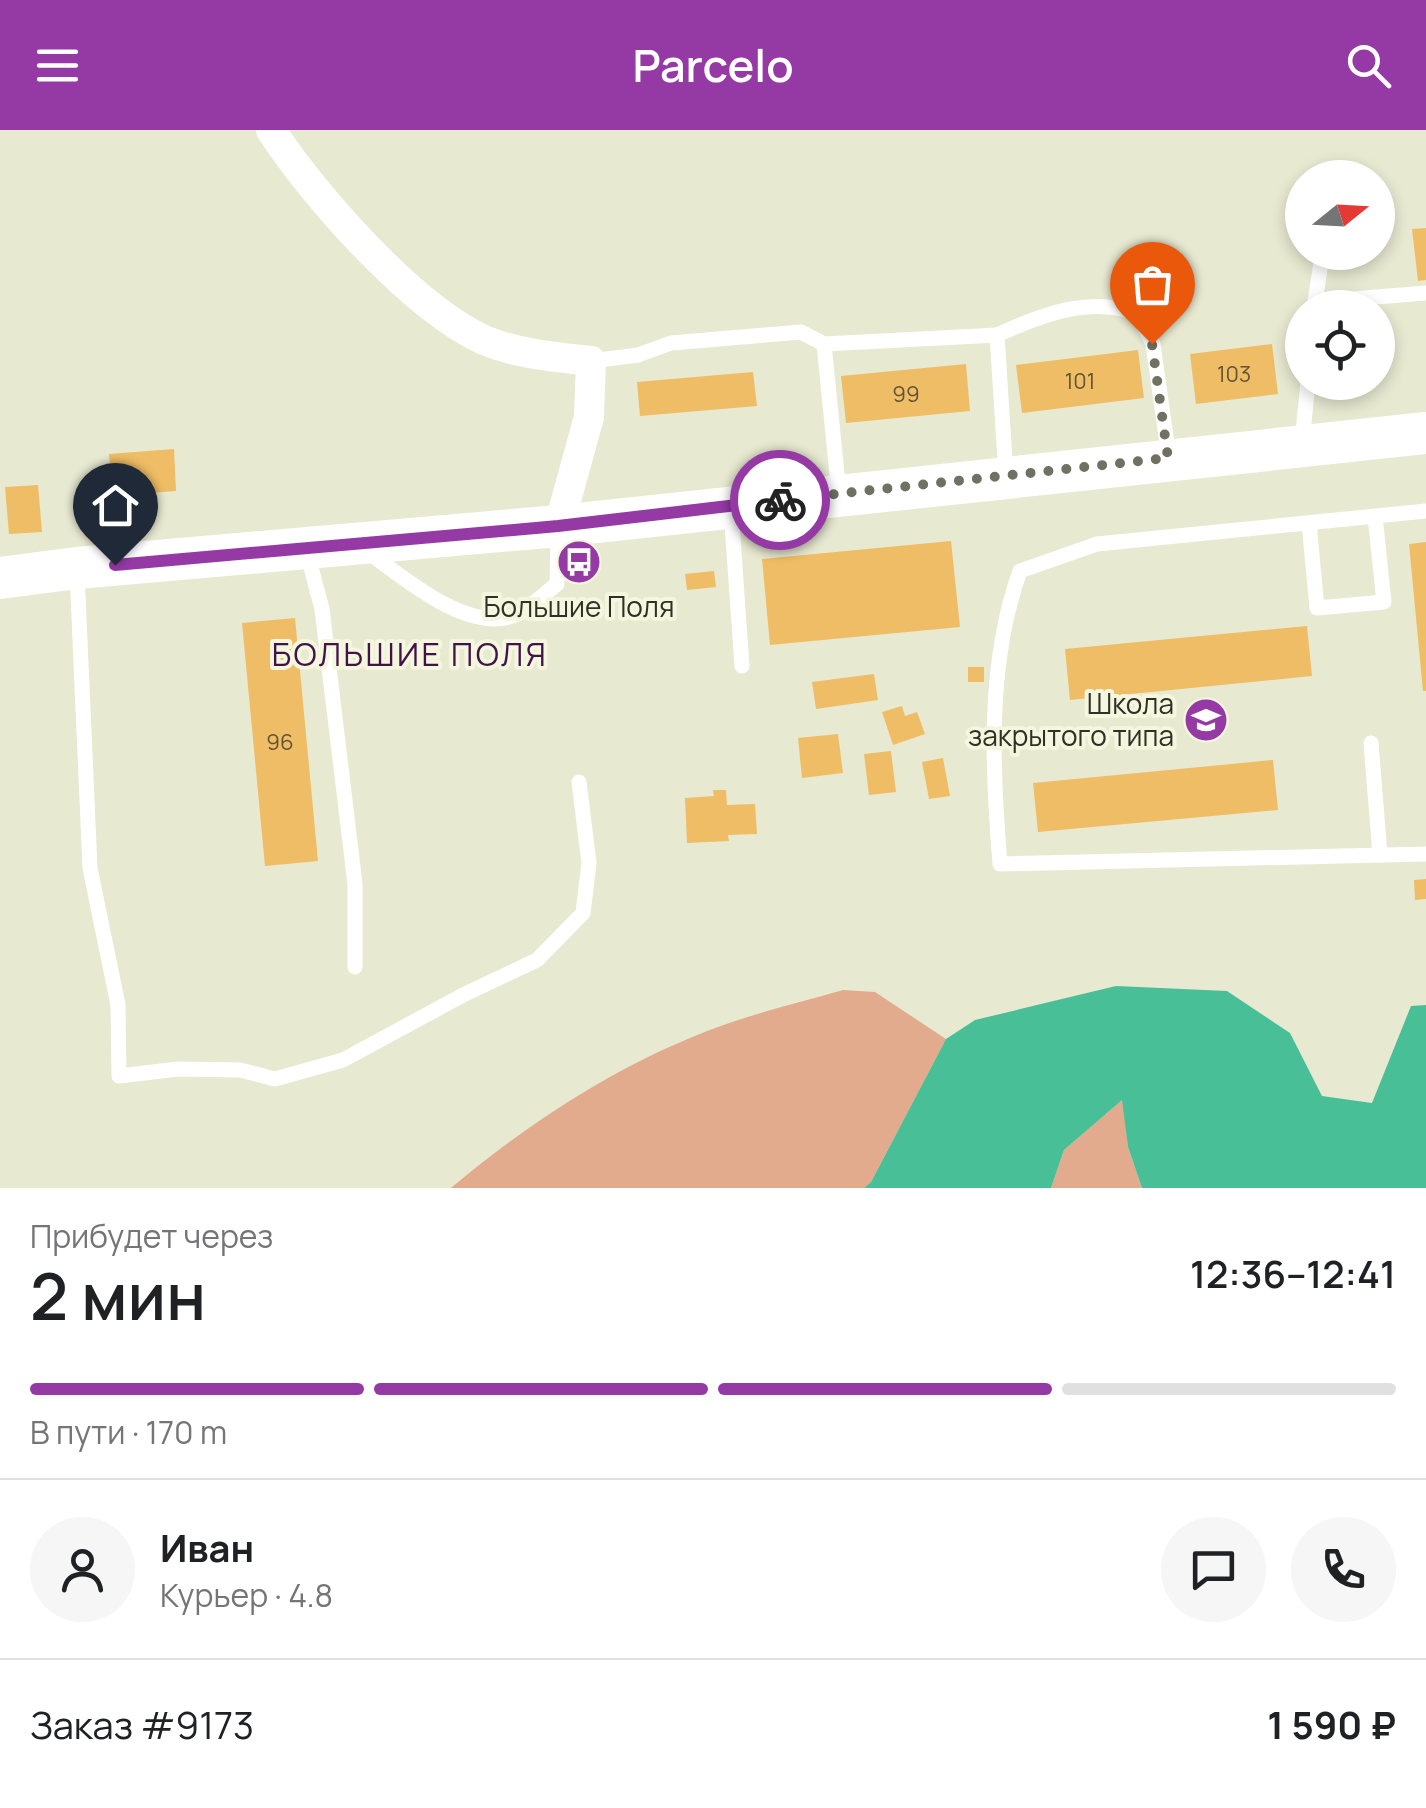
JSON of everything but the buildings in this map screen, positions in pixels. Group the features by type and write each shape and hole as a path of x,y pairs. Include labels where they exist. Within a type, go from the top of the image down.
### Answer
{"street":[{"path":"271,130 302,179 440,314 485,340 544,356 590,361 588,417 558,526"},
{"path":"0,578 558,526 1426,433"}],"lane":[{"path":"1395,296 1426,293"},
{"path":"590,361 638,355 671,343 801,332 824,344 996,335 1039,316 1112,303 1138,314 1152,344 1168,458"},
{"path":"996,335 1006,476"},
{"path":"824,344 838,494"},
{"path":"1302,444 1306,400"},
{"path":"731,506 742,666"},
{"path":"1426,511 1097,544 1020,571 1005,613 992,776 1000,864 1426,854"},
{"path":"1308,523 1317,608 1384,602 1375,516"},
{"path":"356,544 431,598 483,618 514,616 558,584 558,526"},
{"path":"306,548 322,609 353,865 355,968"},
{"path":"77,568 90,868 118,1005 119,1076 178,1069 240,1070 275,1078 343,1060 536,960 583,913 590,863 578,782"},
{"path":"1371,743 1380,855"}],"shaded area":[{"path":"1116,986 1227,991 1290,1033 1322,1096 1372,1103 1411,1006 1426,1005 1426,1188 1142,1188 1128,1147 1122,1100 1064,1150 1051,1188 864,1188 871,1182 946,1039 975,1020"},
{"path":"843,990 875,992 946,1039 871,1182 864,1188 451,1188 545,1117 646,1058 733,1022"},
{"path":"1123,1099 1128,1147 1142,1188 1051,1188 1064,1150"}],"way so far":[{"path":"780,500 1168,458 1152,344"}],"place":[{"name":"Большие Поля","path":"579,562"},
{"name":"Школа закрытого типа","path":"1206,720"}],"district":[{"name":"БОЛЬШИЕ ПОЛЯ","path":"410,655"}],"route":[{"path":"115,565 558,526 780,500"}]}
